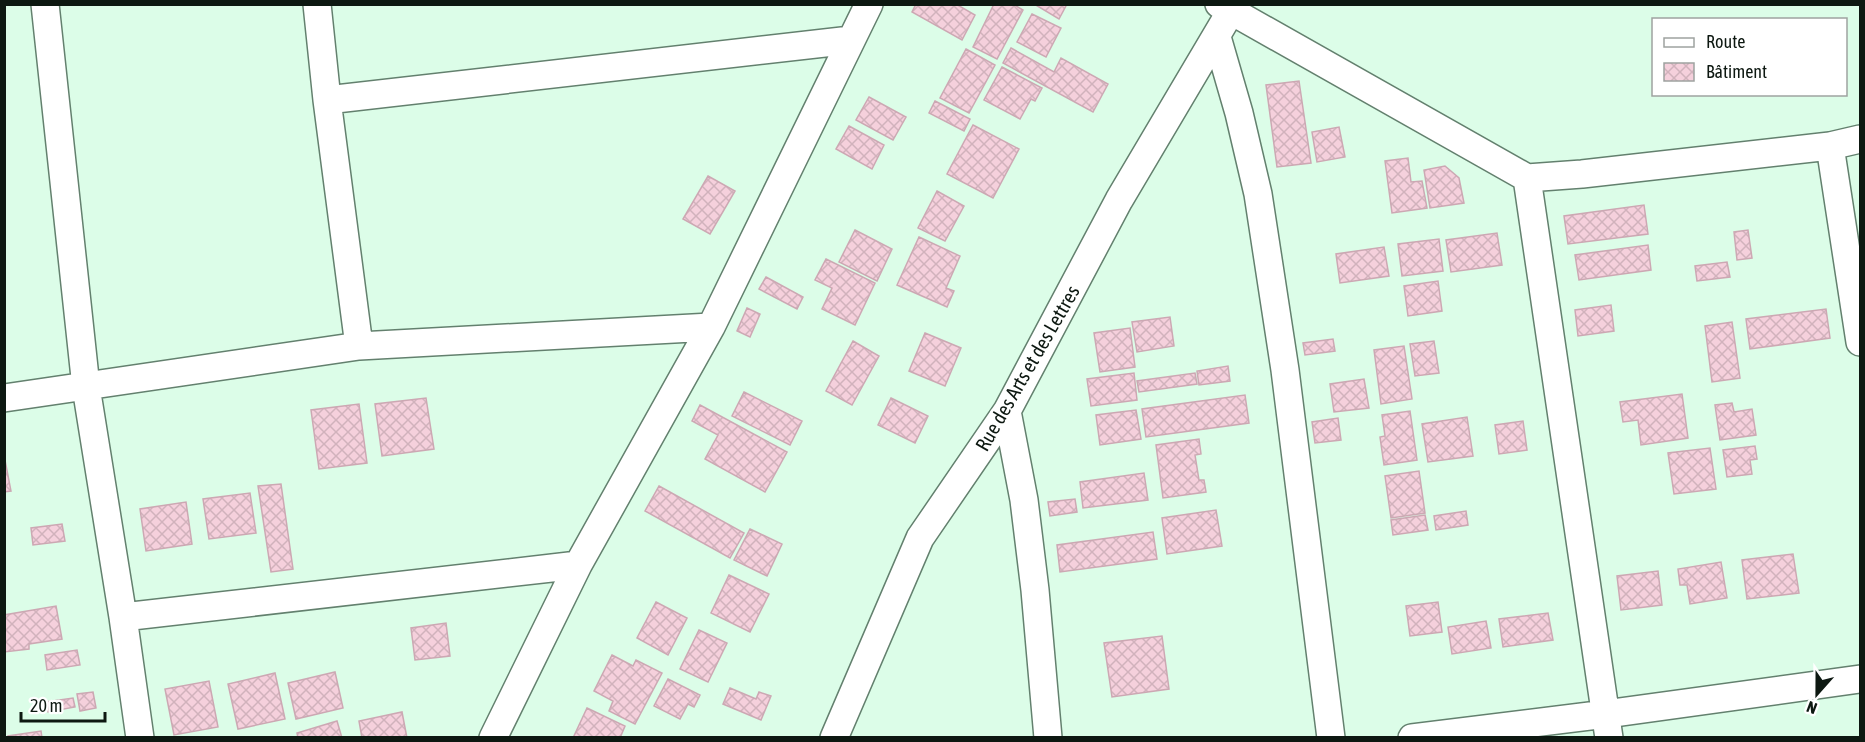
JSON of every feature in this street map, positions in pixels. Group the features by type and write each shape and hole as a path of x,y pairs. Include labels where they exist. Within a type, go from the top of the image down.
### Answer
{"street":[{"path":"45,4 86,387 140,738"},
{"path":"317,4 359,346"},
{"path":"493,738 578,565 711,327 869,4"},
{"path":"1228,7 1527,178 1830,146 1860,140"},
{"name":"Rue des Arts et des Lettres","path":"834,738 920,538 1007,411 1119,200 1217,37 1228,7"},
{"path":"1217,37 1239,113 1258,194 1285,369 1331,738"},
{"path":"327,99 850,40"},
{"path":"1830,146 1860,342"},
{"path":"1527,178 1607,726"},
{"path":"4,398 359,346 711,327"},
{"path":"1007,411 1024,500 1035,590 1048,738"},
{"path":"123,617 578,565"},
{"path":"1412,738 1607,726 1860,680"}],"building":[{"path":"916,4 956,4 975,15 962,40 912,12"},
{"path":"994,4 1013,4 1023,10 997,59 973,47"},
{"path":"1034,4 1067,4 1059,19"},
{"path":"1032,14 1061,28 1046,57 1017,42"},
{"path":"1011,48 1054,72 1061,58 1108,84 1093,112 1003,63"},
{"path":"966,49 995,65 969,113 940,98"},
{"path":"1002,67 1042,88 1035,101 1031,99 1020,119 984,100"},
{"path":"1299,81 1311,163 1277,167 1266,85"},
{"path":"869,97 906,117 893,140 856,120"},
{"path":"935,101 970,119 964,131 929,113"},
{"path":"973,125 1019,149 993,198 947,174"},
{"path":"849,126 884,145 872,169 836,149"},
{"path":"1339,127 1345,157 1317,162 1312,132"},
{"path":"1408,158 1411,182 1422,181 1427,208 1392,213 1385,161"},
{"path":"1445,166 1459,178 1464,203 1430,208 1424,170"},
{"path":"708,176 735,191 710,234 683,219"},
{"path":"937,191 964,206 945,241 918,228"},
{"path":"1644,205 1648,234 1568,244 1564,216"},
{"path":"855,230 892,249 877,281 839,262"},
{"path":"1748,230 1752,258 1737,260 1734,232"},
{"path":"1497,233 1502,265 1451,272 1446,240"},
{"path":"919,237 960,256 946,288 954,291 947,307 897,285"},
{"path":"1439,239 1443,271 1402,276 1398,244"},
{"path":"1648,245 1651,270 1579,280 1575,255"},
{"path":"1384,247 1389,276 1340,283 1336,254"},
{"path":"826,259 875,283 855,325 822,309 832,288 815,280"},
{"path":"1727,262 1730,277 1697,281 1695,266"},
{"path":"766,277 803,297 797,309 759,289"},
{"path":"1438,281 1442,311 1408,316 1404,286"},
{"path":"1611,305 1614,331 1578,336 1575,310"},
{"path":"747,308 760,314 750,337 737,331"},
{"path":"1826,309 1830,338 1750,349 1746,319"},
{"path":"1170,317 1174,346 1137,352 1132,322"},
{"path":"1732,322 1740,378 1712,382 1705,326"},
{"path":"1130,328 1135,367 1100,372 1094,333"},
{"path":"925,333 961,348 945,386 909,371"},
{"path":"1333,339 1335,351 1305,355 1303,343"},
{"path":"853,341 879,356 852,405 826,391"},
{"path":"1434,341 1439,373 1415,376 1410,344"},
{"path":"1404,346 1412,399 1381,404 1374,350"},
{"path":"1228,366 1230,381 1199,385 1197,371"},
{"path":"1134,373 1137,400 1091,406 1087,379"},
{"path":"1195,373 1197,384 1139,392 1137,381"},
{"path":"1364,379 1369,408 1334,412 1330,384"},
{"path":"744,392 802,421 790,445 732,416"},
{"path":"1682,394 1688,438 1641,445 1638,420 1623,422 1620,402"},
{"path":"1245,395 1249,423 1146,437 1142,409"},
{"path":"426,398 434,449 382,456 375,404"},
{"path":"891,398 928,416 915,443 878,425"},
{"path":"1732,403 1734,412 1752,409 1756,435 1720,440 1715,405"},
{"path":"359,404 367,463 319,469 311,410"},
{"path":"700,405 787,452 765,492 705,459 718,435 692,421"},
{"path":"1136,410 1141,439 1100,445 1096,415"},
{"path":"1410,411 1417,460 1384,465 1380,437 1385,436 1382,415"},
{"path":"1467,417 1473,456 1428,462 1422,424"},
{"path":"1338,418 1341,440 1315,443 1312,422"},
{"path":"1523,421 1527,450 1499,454 1495,425"},
{"path":"1199,439 1201,454 1195,455 1199,480 1204,480 1206,492 1163,498 1156,445"},
{"path":"1755,446 1757,459 1750,460 1752,474 1727,477 1723,450"},
{"path":"1710,448 1716,489 1674,494 1668,453"},
{"path":"4,455 11,491 4,492"},
{"path":"1419,471 1425,513 1391,518 1385,476"},
{"path":"1144,473 1148,500 1083,508 1080,482"},
{"path":"281,484 293,569 271,572 258,486"},
{"path":"659,486 744,533 730,558 645,511"},
{"path":"250,493 256,533 209,539 203,499"},
{"path":"1075,499 1077,512 1050,516 1048,502"},
{"path":"186,502 192,544 146,551 140,509"},
{"path":"1216,510 1222,546 1167,554 1162,518"},
{"path":"1466,511 1468,525 1436,530 1434,516"},
{"path":"1425,515 1428,530 1393,535 1391,520"},
{"path":"62,524 65,541 33,545 31,528"},
{"path":"750,529 782,544 767,576 734,560"},
{"path":"1153,532 1157,559 1060,572 1057,545"},
{"path":"1793,554 1799,593 1747,599 1742,560"},
{"path":"1721,562 1727,598 1690,604 1687,585 1680,585 1678,569"},
{"path":"1658,571 1662,605 1621,610 1617,576"},
{"path":"729,575 769,594 750,632 711,613"},
{"path":"656,602 687,618 668,655 637,638"},
{"path":"1438,602 1442,632 1410,636 1406,606"},
{"path":"56,606 62,639 29,644 29,649 4,652 4,615"},
{"path":"1548,613 1553,640 1503,647 1499,619"},
{"path":"1486,621 1491,648 1452,654 1448,627"},
{"path":"446,623 450,656 415,660 411,628"},
{"path":"699,630 727,643 708,682 680,669"},
{"path":"1162,636 1169,689 1112,697 1104,643"},
{"path":"77,650 80,665 47,670 45,655"},
{"path":"612,655 633,666 636,660 662,673 635,724 609,711 613,701 594,691"},
{"path":"335,672 343,708 296,719 288,683"},
{"path":"275,673 285,719 238,729 228,684"},
{"path":"668,679 700,695 694,707 688,704 680,719 654,706"},
{"path":"209,681 218,727 174,735 165,689"},
{"path":"730,688 756,699 759,692 771,696 761,720 723,704"},
{"path":"93,692 96,708 80,711 77,694"},
{"path":"73,698 75,707 48,712 46,702"},
{"path":"587,708 625,726 620,738 573,738"},
{"path":"402,712 407,738 362,738 359,721"},
{"path":"337,721 342,738 298,738 297,733"},
{"path":"41,731 42,738 8,738 8,736"}]}
